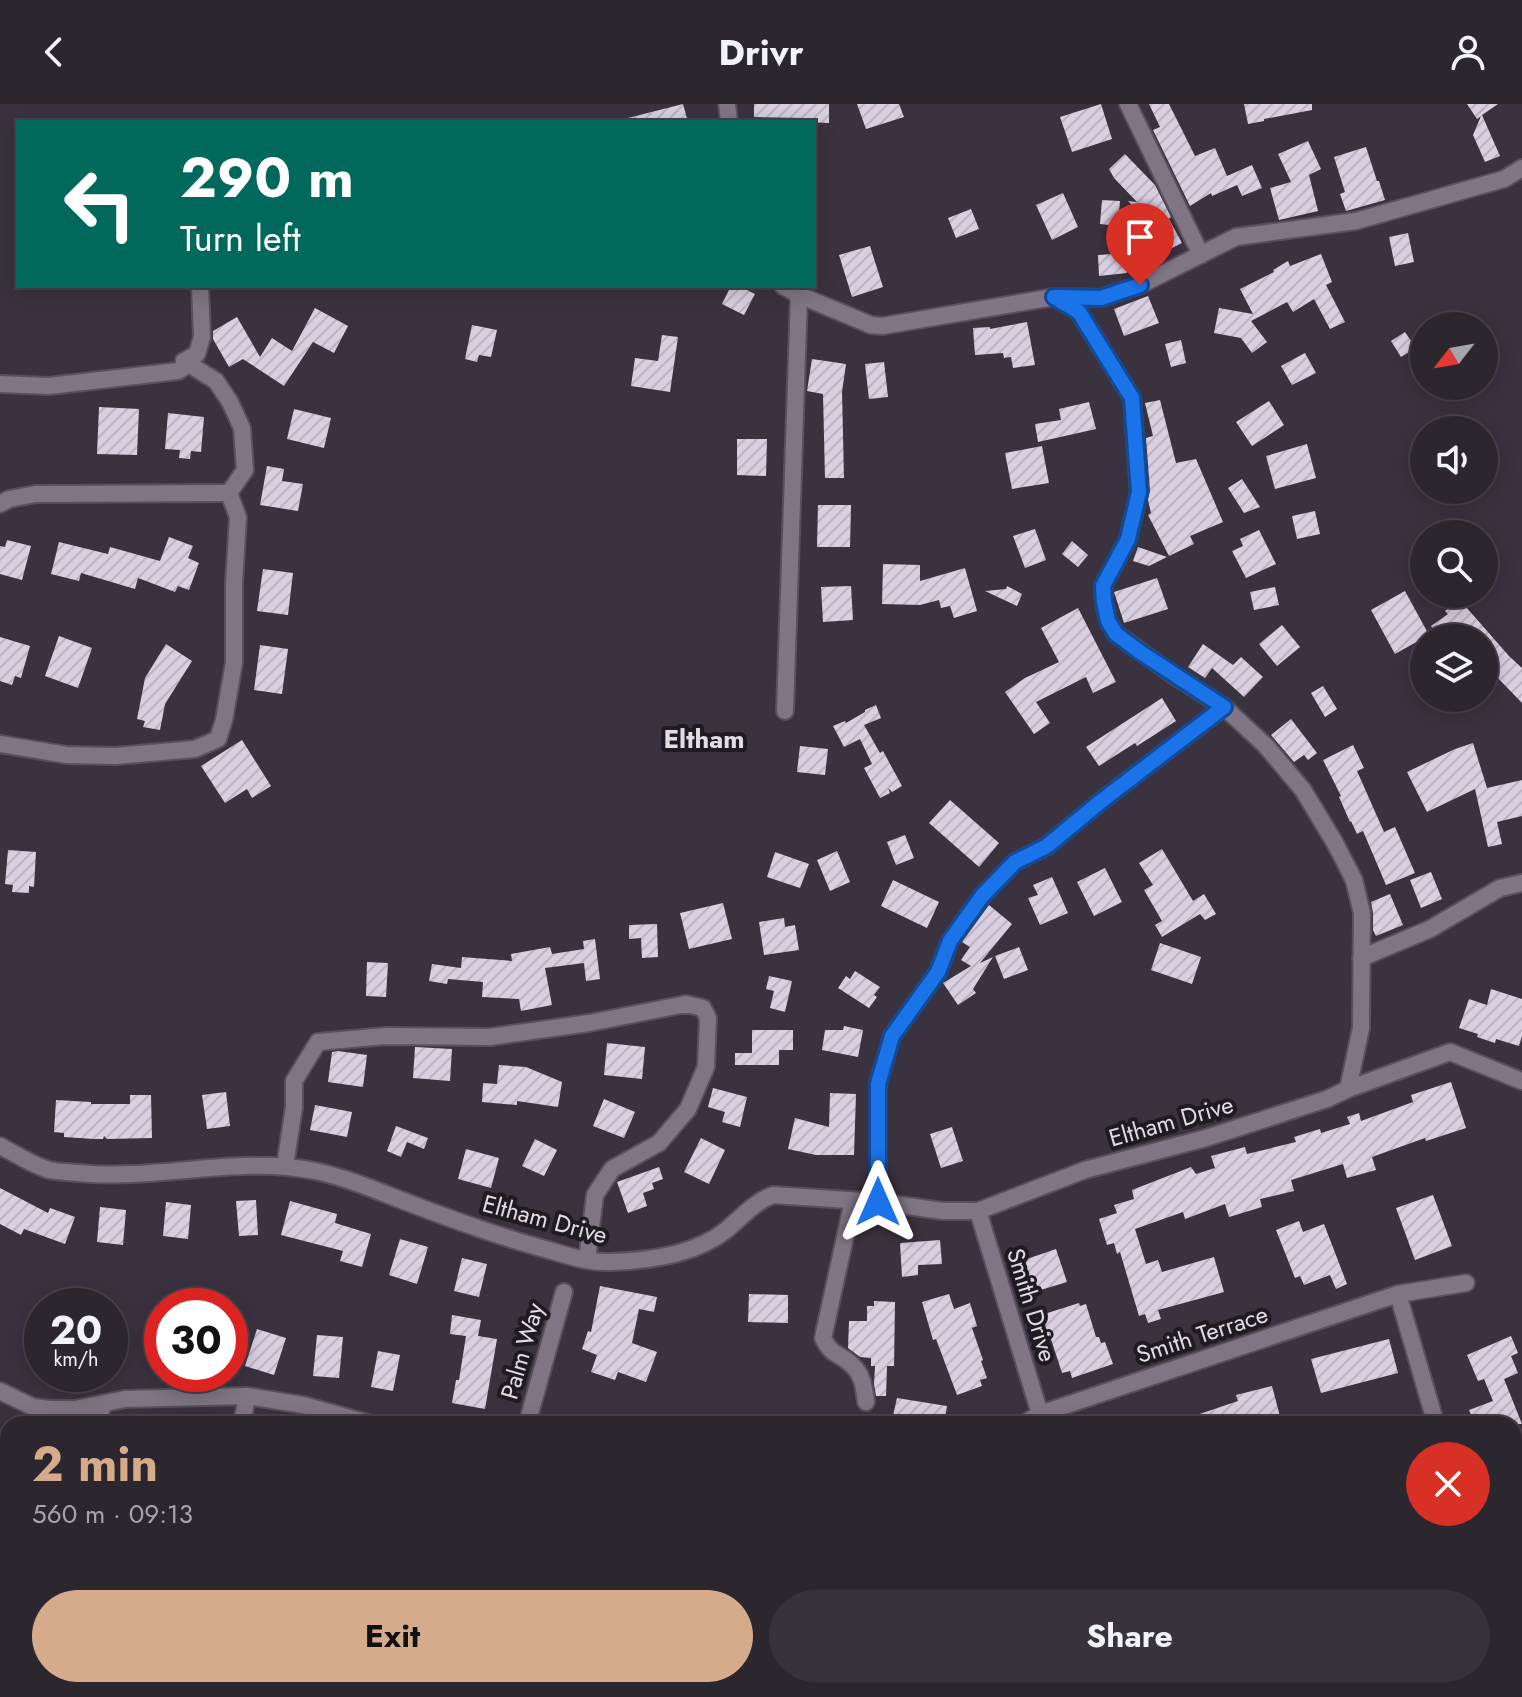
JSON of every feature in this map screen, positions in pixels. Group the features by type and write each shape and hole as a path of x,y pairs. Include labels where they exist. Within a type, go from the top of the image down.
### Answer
{"street":[{"path":"1128,104 1201,255"},
{"path":"787,288 871,325 882,326 1054,297 1101,298 1140,285 1236,237 1356,221 1504,179 1522,168"},
{"path":"184,361 197,354 202,337 200,288"},
{"path":"785,711 799,295"},
{"path":"1054,297 1079,312 1132,398 1139,492 1128,539 1103,586 1108,621 1116,634 1224,707 1266,746 1303,790 1354,880 1362,913 1361,1028 1348,1089"},
{"path":"0,384 49,386 168,373 186,366 184,361"},
{"path":"184,361 216,381 242,428 245,470 229,493"},
{"path":"0,504 9,499 36,494 229,493"},
{"path":"0,744 67,755 116,756 195,749 218,739 234,663 238,517 229,493"},
{"path":"878,1202 878,1084 892,1036 938,972 950,941 982,896 1015,862 1047,846 1224,707"},
{"path":"1361,958 1430,929 1500,888 1522,883"},
{"path":"285,1166 294,1107 294,1081 318,1042 386,1036 490,1037 589,1023 686,1004 703,1008 708,1018 706,1067 688,1109 659,1143 612,1169 595,1195 587,1260"},
{"name":"Eltham Drive","path":"0,1146 32,1164 51,1170 102,1175 241,1165 319,1171 522,1243 587,1260 610,1262 643,1260 691,1250 722,1233 761,1199 773,1195 878,1202 943,1211 978,1211 1085,1170 1206,1138 1327,1099 1450,1052 1522,1081"},
{"path":"853,1201 823,1338 829,1350 853,1365 863,1381 866,1402"},
{"name":"Smith Drive","path":"978,1211 1040,1414"},
{"name":"Smith Terrace","path":"1037,1416 1398,1294 1466,1283"},
{"name":"Palm Way","path":"529,1416 564,1292"},
{"path":"1398,1294 1434,1416"},
{"path":"0,1391 33,1407 50,1409 75,1409 137,1398 247,1396 303,1405 342,1416"},
{"path":"243,1416 247,1396"},
{"path":"99,1416 104,1404"}],"building":[{"path":"683,104 687,120 628,120"},
{"path":"754,104 829,104 829,123 804,118 754,117"},
{"path":"857,104 899,104 904,117 866,129"},
{"path":"1101,104 1112,139 1072,152 1060,117"},
{"path":"1149,104 1169,104 1195,156 1215,148 1227,176 1252,165 1262,188 1242,196 1237,185 1212,196 1211,193 1190,206 1153,130 1160,127"},
{"path":"1244,104 1312,104 1312,110 1248,124"},
{"path":"1467,104 1498,104 1482,115 1500,156 1485,162 1473,135 1481,116 1477,119"},
{"path":"1308,141 1321,169 1309,175 1318,211 1279,220 1270,188 1291,182 1278,154"},
{"path":"1366,147 1385,200 1346,211 1340,194 1345,192 1334,157"},
{"path":"1125,154 1155,185 1182,243 1156,256 1146,237 1157,231 1128,201 1137,202 1109,169"},
{"path":"1063,193 1078,227 1052,240 1036,205"},
{"path":"1102,200 1120,201 1118,226 1100,224"},
{"path":"971,209 979,229 956,238 948,218"},
{"path":"1408,233 1414,262 1395,266 1389,237"},
{"path":"870,246 883,287 852,297 839,255"},
{"path":"1126,253 1127,273 1099,276 1098,255"},
{"path":"1321,254 1332,282 1326,285 1345,322 1330,329 1314,299 1293,312 1287,302 1251,321 1267,342 1252,353 1241,338 1214,333 1219,308 1253,314 1240,289 1274,272 1288,261 1290,266"},
{"path":"730,288 743,288 755,294 744,315 722,304"},
{"path":"1148,296 1159,323 1124,336 1114,309"},
{"path":"315,308 348,326 334,353 313,342 284,386 243,359 229,367 213,339 213,331 237,317 260,357 272,338 292,351"},
{"path":"1027,322 1035,365 1013,368 1011,357 1004,358 1003,353 975,355 973,328 990,329"},
{"path":"472,325 497,330 491,357 479,355 477,362 465,359"},
{"path":"1405,332 1410,339 1410,352 1401,357 1391,341"},
{"path":"662,335 678,337 670,392 631,386 635,358 658,361"},
{"path":"1181,340 1186,363 1171,367 1165,344"},
{"path":"1305,353 1316,373 1292,385 1281,366"},
{"path":"812,359 846,364 842,392 844,478 825,478 823,394 807,391"},
{"path":"884,362 888,397 869,399 865,364"},
{"path":"1160,400 1176,463 1196,459 1223,522 1190,536 1194,544 1169,556 1148,515 1151,513 1146,438 1153,436 1145,403"},
{"path":"1269,401 1284,425 1252,446 1236,422"},
{"path":"1089,402 1096,429 1038,442 1035,424 1061,420 1059,409"},
{"path":"99,407 139,409 137,455 97,454"},
{"path":"294,409 331,418 324,448 287,439"},
{"path":"168,413 204,417 201,452 191,451 190,459 179,458 180,450 165,449"},
{"path":"737,439 767,439 766,476 737,475"},
{"path":"1307,444 1316,478 1275,489 1266,456"},
{"path":"1042,446 1049,483 1012,489 1005,453"},
{"path":"267,466 284,469 282,481 303,484 298,511 260,505"},
{"path":"1242,479 1260,507 1244,513 1228,488"},
{"path":"818,505 851,505 850,547 817,547"},
{"path":"1315,511 1320,534 1297,539 1292,516"},
{"path":"1035,529 1046,560 1025,568 1013,536"},
{"path":"1259,530 1276,564 1246,578 1232,551 1243,546 1240,539"},
{"path":"169,537 193,546 188,558 199,563 189,590 178,586 175,592 138,578 135,589 81,573 79,581 51,574 59,542 108,554 110,547 160,561"},
{"path":"7,540 31,546 22,580 0,574 0,546 5,547"},
{"path":"1072,541 1088,555 1078,567 1062,554"},
{"path":"1138,547 1167,557 1149,566 1133,561"},
{"path":"883,564 920,565 920,581 965,568 977,611 954,618 950,606 941,608 939,600 920,605 882,604"},
{"path":"263,569 293,573 288,615 257,611"},
{"path":"1157,578 1168,609 1124,623 1114,592"},
{"path":"851,586 853,620 823,622 821,587"},
{"path":"1007,586 1022,594 1017,606 985,591 1006,589"},
{"path":"1275,587 1279,605 1254,610 1250,592"},
{"path":"1405,591 1410,608 1414,608 1423,624 1410,624 1410,646 1395,654 1371,610"},
{"path":"1078,608 1116,682 1093,693 1086,677 1036,702 1050,723 1034,734 1005,692 1025,678 1059,662 1041,628"},
{"path":"1448,608 1467,608 1481,624 1434,624 1448,614 1445,611"},
{"path":"1282,625 1300,647 1277,666 1259,644"},
{"path":"59,636 92,648 78,688 45,676"},
{"path":"0,637 30,646 21,678 15,676 12,685 0,681"},
{"path":"1498,643 1522,668 1522,703 1498,678"},
{"path":"166,644 192,661 165,704 160,730 143,727 145,721 137,719 145,678"},
{"path":"1203,644 1233,665 1241,657 1263,677 1244,697 1212,668 1205,678 1188,667"},
{"path":"260,645 288,649 282,694 254,690"},
{"path":"1323,686 1337,709 1325,717 1311,693"},
{"path":"1162,698 1176,721 1099,766 1086,747"},
{"path":"876,705 881,718 864,725 902,786 892,792 888,788 890,793 880,798 864,768 872,764 860,739 844,747 833,726 846,723"},
{"path":"1291,719 1317,753 1308,760 1304,755 1294,762 1271,735"},
{"path":"242,740 271,786 252,798 247,789 225,803 201,766"},
{"path":"1473,743 1487,788 1522,780 1522,816 1497,822 1502,844 1488,847 1475,789 1427,812 1407,772"},
{"path":"1353,745 1364,768 1357,771 1384,832 1395,827 1415,873 1386,885 1363,831 1357,834 1350,822 1323,760"},
{"path":"800,746 828,749 825,775 797,772"},
{"path":"950,800 999,843 979,867 929,823"},
{"path":"905,835 914,858 896,865 887,842"},
{"path":"1162,849 1193,901 1204,894 1216,914 1205,920 1200,914 1162,937 1155,925 1162,921 1144,890 1153,885 1139,863"},
{"path":"8,850 36,852 34,887 29,886 29,893 12,892 13,885 5,884"},
{"path":"837,851 850,882 830,891 817,860"},
{"path":"775,852 809,864 800,888 767,877"},
{"path":"1105,868 1122,902 1094,916 1077,882"},
{"path":"1431,872 1442,899 1421,908 1410,880"},
{"path":"1052,877 1068,913 1040,925 1028,898 1038,895 1033,885"},
{"path":"893,880 939,902 927,928 881,906"},
{"path":"1390,894 1403,925 1376,936 1371,902"},
{"path":"723,903 732,939 689,949 680,913"},
{"path":"989,905 1012,924 980,963 993,957 973,989 976,993 958,1005 943,983 971,966 961,960 970,947 962,942"},
{"path":"784,918 785,927 795,925 799,950 764,955 759,922"},
{"path":"657,924 658,957 642,958 641,938 629,939 629,925"},
{"path":"595,939 600,979 586,981 584,963 545,968 552,1005 521,1011 519,999 482,997 483,982 448,979 447,984 429,981 432,964 461,968 462,957 512,961 511,954 550,947 552,954 584,949 583,941"},
{"path":"1160,943 1201,957 1192,984 1151,970"},
{"path":"1019,947 1028,970 1004,979 995,956"},
{"path":"367,962 388,963 386,997 366,996"},
{"path":"855,971 880,987 869,1008 838,988 846,976 850,979"},
{"path":"769,976 792,981 785,1012 770,1008 774,991 766,989"},
{"path":"1491,989 1522,999 1519,1046 1496,1039 1495,1043 1459,1028 1469,999 1487,1005"},
{"path":"844,1026 863,1030 858,1057 822,1050 825,1030 843,1030"},
{"path":"752,1030 793,1030 793,1050 779,1050 779,1065 735,1065 735,1053 752,1053"},
{"path":"607,1043 645,1047 642,1079 604,1075"},
{"path":"415,1047 452,1049 450,1081 413,1078"},
{"path":"332,1052 367,1055 363,1087 328,1082"},
{"path":"499,1065 526,1067 562,1082 558,1107 517,1101 517,1105 482,1102 483,1083 497,1084"},
{"path":"1451,1082 1466,1128 1426,1141 1425,1138 1372,1157 1376,1170 1347,1178 1343,1164 1291,1180 1294,1191 1260,1199 1262,1207 1229,1217 1225,1204 1185,1219 1183,1212 1135,1229 1146,1264 1158,1260 1162,1272 1214,1257 1224,1292 1158,1310 1161,1319 1148,1323 1145,1314 1139,1316 1120,1252 1117,1254 1114,1243 1107,1245 1099,1219 1117,1213 1114,1205 1134,1199 1132,1190 1191,1167 1196,1174 1215,1168 1211,1156 1245,1147 1247,1154 1296,1142 1294,1137 1350,1124 1347,1117 1359,1113 1361,1121 1413,1102 1411,1095"},
{"path":"713,1088 747,1097 740,1127 722,1122 725,1112 708,1107"},
{"path":"226,1092 230,1126 207,1129 202,1095"},
{"path":"830,1093 856,1094 854,1155 816,1155 788,1149 795,1118 829,1127"},
{"path":"130,1095 151,1095 152,1138 107,1139 104,1136 103,1139 94,1139 64,1137 64,1133 54,1132 56,1100 130,1104"},
{"path":"604,1099 635,1112 624,1138 593,1126"},
{"path":"315,1105 352,1112 347,1137 310,1130"},
{"path":"396,1126 428,1138 424,1149 407,1142 401,1157 387,1151"},
{"path":"952,1127 963,1161 941,1168 930,1134"},
{"path":"701,1138 725,1150 709,1184 684,1172"},
{"path":"535,1139 557,1150 544,1176 522,1166"},
{"path":"466,1149 499,1158 491,1188 458,1179"},
{"path":"659,1167 663,1179 652,1183 654,1189 643,1193 647,1206 628,1213 617,1182"},
{"path":"0,1188 48,1213 50,1208 75,1217 65,1244 24,1229 21,1235 0,1224"},
{"path":"1433,1195 1452,1246 1415,1260 1396,1208"},
{"path":"256,1200 258,1235 239,1236 236,1201"},
{"path":"290,1201 337,1214 335,1223 371,1234 362,1267 340,1261 343,1251 281,1235"},
{"path":"166,1202 191,1205 188,1239 163,1236"},
{"path":"100,1207 126,1210 123,1245 97,1242"},
{"path":"1299,1221 1303,1232 1324,1224 1347,1284 1336,1289 1330,1275 1304,1285 1300,1276 1295,1278 1276,1230"},
{"path":"400,1239 428,1247 417,1284 389,1275"},
{"path":"940,1240 942,1264 918,1265 918,1275 902,1277 900,1243"},
{"path":"1056,1249 1067,1282 1034,1292 1024,1260"},
{"path":"462,1258 487,1264 479,1297 454,1291"},
{"path":"600,1286 657,1297 654,1312 639,1309 632,1343 657,1352 646,1382 618,1372 615,1380 591,1372 597,1355 582,1349 588,1331 591,1332"},
{"path":"749,1294 788,1295 788,1323 748,1322"},
{"path":"949,1294 954,1309 970,1303 977,1326 972,1328 987,1378 980,1380 982,1386 957,1395 936,1339 933,1340 922,1302"},
{"path":"874,1301 895,1302 894,1366 887,1366 886,1396 876,1396 875,1366 871,1366 871,1358 860,1357 848,1348 849,1321 867,1321 867,1306 874,1306"},
{"path":"1079,1303 1080,1306 1086,1304 1096,1337 1101,1343 1105,1342 1113,1364 1072,1378 1070,1371 1062,1373 1049,1333 1045,1335 1038,1316"},
{"path":"452,1315 481,1320 478,1336 497,1339 485,1409 452,1403 466,1336 450,1334"},
{"path":"257,1329 286,1338 274,1375 248,1367"},
{"path":"317,1335 343,1337 339,1378 313,1376"},
{"path":"1511,1336 1518,1353 1511,1356 1518,1373 1504,1379 1519,1416 1472,1416 1469,1410 1493,1401 1484,1379 1478,1381 1467,1355"},
{"path":"1389,1339 1398,1373 1321,1393 1311,1359"},
{"path":"378,1351 400,1355 393,1391 371,1387"},
{"path":"1272,1386 1280,1416 1194,1416 1238,1401 1236,1395"},
{"path":"897,1398 947,1406 945,1416 893,1416"}],"district":[{"name":"Eltham","path":"704,739"}],"route":[{"path":"878,1202 878,1084 892,1036 938,972 950,941 982,896 1015,862 1047,846 1224,707 1116,634 1108,621 1104,602 1103,586 1128,539 1139,492 1132,398 1079,312 1054,297 1101,298 1140,285"}]}
